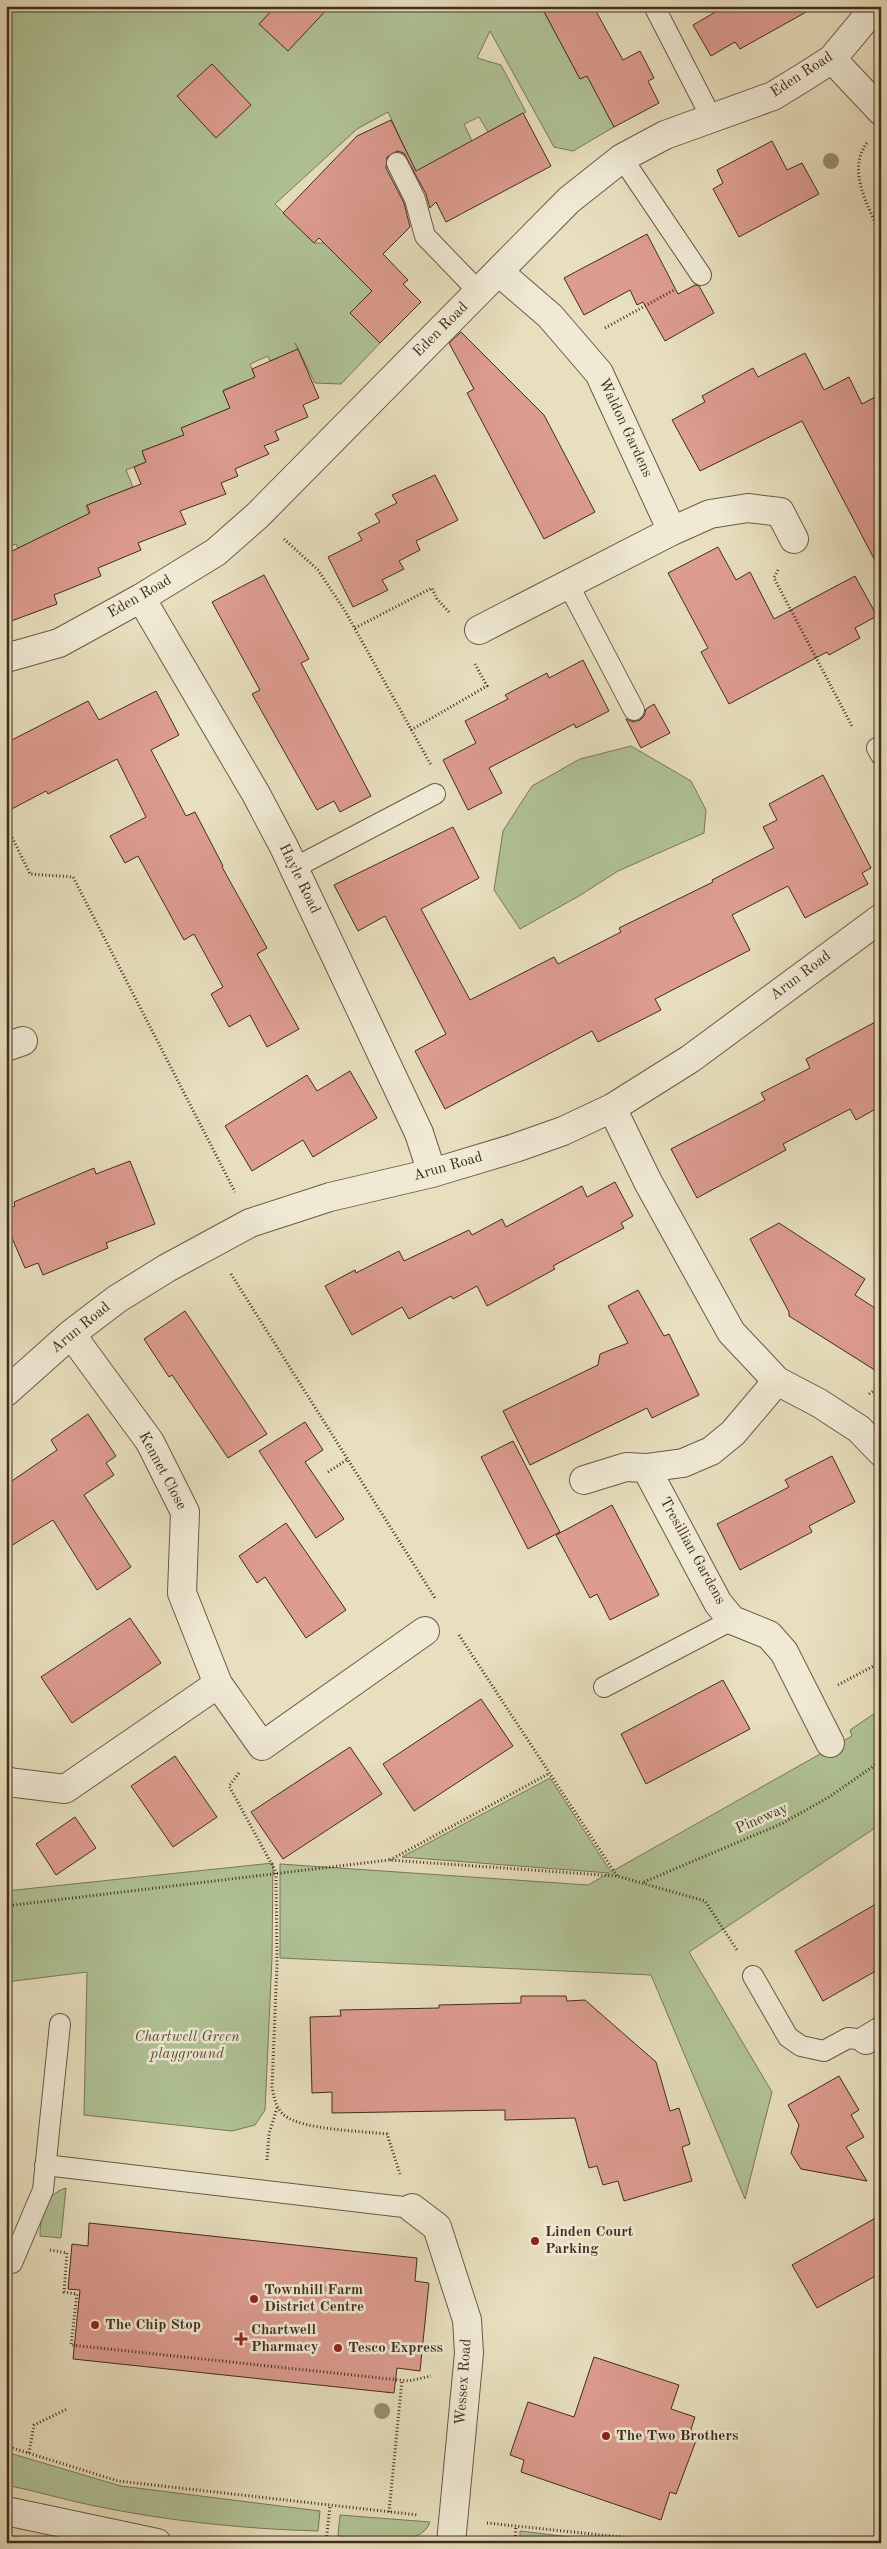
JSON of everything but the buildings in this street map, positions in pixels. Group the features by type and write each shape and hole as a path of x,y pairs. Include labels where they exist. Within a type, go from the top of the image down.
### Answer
{"street":[{"name":"Eden Road","path":"6,658 58,643 140,598 216,552 258,514 569,200 622,158 666,135 773,96 832,59 876,6"},
{"path":"832,59 881,111"},
{"name":"Waldon Gardens","path":"499,272 550,316 599,373 672,531"},
{"path":"479,630 672,531 710,514 748,508 780,512 794,539"},
{"name":"Hayle Road","path":"140,598 256,794 294,868 419,1133 432,1173"},
{"name":"Arun Road","path":"6,1392 71,1334 117,1299 166,1268 250,1222 330,1197 432,1173 523,1145 563,1131 612,1108 690,1059 881,918"},
{"path":"612,1108 648,1182 731,1332 777,1381 819,1403 858,1428 881,1452"},
{"name":"Kennet Close","path":"71,1334 150,1442 185,1512 182,1593 218,1684 262,1746"},
{"path":"584,1480 626,1467 646,1468 683,1463 711,1451 733,1433 777,1381"},
{"name":"Tresillian Gardens","path":"646,1468 718,1604 732,1620 768,1634 784,1652 830,1743"},
{"path":"262,1746 425,1631"},
{"path":"6,1780 8,1782 64,1788 218,1684"},
{"name":"Wessex Road","path":"412,2208 437,2228 467,2320 469,2353 452,2531"},
{"path":"6,2511 157,2543"}],"lane":[{"path":"654,6 712,119"},
{"path":"622,158 700,275"},
{"path":"397,163 415,200 424,236 479,292"},
{"path":"568,584 634,710"},
{"path":"294,868 435,794"},
{"path":"604,1687 732,1620"},
{"path":"754,1976 788,2037 801,2046 824,2051 848,2038 873,2035"},
{"path":"12,2263 43,2190 60,2024"},
{"path":"45,2165 412,2208"}],"path":[{"path":"870,139 860,153 858,182 881,236"},
{"path":"575,345 700,275"},
{"path":"258,514 318,570 355,628 433,769"},
{"path":"794,539 774,578 854,731"},
{"path":"355,628 432,588 437,599 451,614 463,624 479,630 473,646 473,660 487,686 411,730"},
{"path":"6,826 30,874 73,876 250,1222"},
{"path":"212,1244 436,1598"},
{"path":"328,1472 348,1459"},
{"path":"457,1632 617,1876"},
{"path":"809,1701 881,1662"},
{"path":"262,1746 229,1786 276,1872 277,1964 272,2087 278,2107 284,2114 299,2123 387,2134 412,2208"},
{"name":"Pineway","path":"644,1882 783,1823 828,1797 881,1762"},
{"path":"389,1860 550,1773"},
{"path":"6,1906 276,1872 389,1860 617,1876 644,1882 705,1901 754,1976"},
{"path":"265,2191 269,2134 278,2107"},
{"path":"24,2234 35,2247 67,2253 64,2292 77,2294 71,2345 409,2382 441,2373 466,2380"},
{"path":"389,2512 402,2380"},
{"path":"29,2453 34,2425 67,2409"},
{"path":"6,2446 118,2481 389,2512 452,2531 516,2526 678,2543"},
{"path":"326,2543 330,2506"},
{"path":"515,2543 516,2526"}],"green space":[{"path":"6,6 541,6 580,79 587,75 614,127 573,151 554,147 490,31 477,58 501,65 526,112 488,132 479,117 464,124 472,141 416,172 388,112 357,129 275,204 314,243 324,243 372,291 350,313 380,343 341,384 315,383 298,349 270,361 268,356 250,364 260,388 245,381 223,390 230,408 182,428 184,435 142,451 146,462 126,470 133,487 86,506 89,514 45,535 46,537 18,548 16,544 6,548"},
{"path":"631,746 691,781 706,810 704,833 618,871 579,896 520,929 494,890 503,831 532,786 580,759"},
{"path":"881,1709 881,1824 689,1952 772,2092 745,2199 651,1975 280,1958 280,1864 588,1885 609,1873 402,1857 550,1778 611,1872 852,1736 850,1730"},
{"name":"Chartwell Green playground","path":"273,1863 272,1958 265,2110 255,2125 232,2131 84,2115 87,1972 6,1982 6,1891"},
{"path":"66,2188 61,2238 40,2236 41,2221 45,2207 53,2195"},
{"path":"6,2452 121,2486 320,2511 318,2531 234,2526 150,2516 84,2504 6,2485"},
{"path":"340,2515 430,2522 425,2530 416,2536 404,2539 376,2540 338,2536"},
{"path":"520,2531 620,2543 520,2543"},
{"path":"6,2535 63,2543 6,2543"}],"place":[{"name":"Linden Court Parking","path":"535,2241"},
{"name":"Townhill Farm District Centre","path":"254,2299"},
{"name":"The Chip Stop","path":"95,2325"},
{"name":"Chartwell Pharmacy","path":"241,2339"},
{"name":"Tesco Express","path":"338,2348"},
{"name":"The Two Brothers","path":"606,2436"}]}
